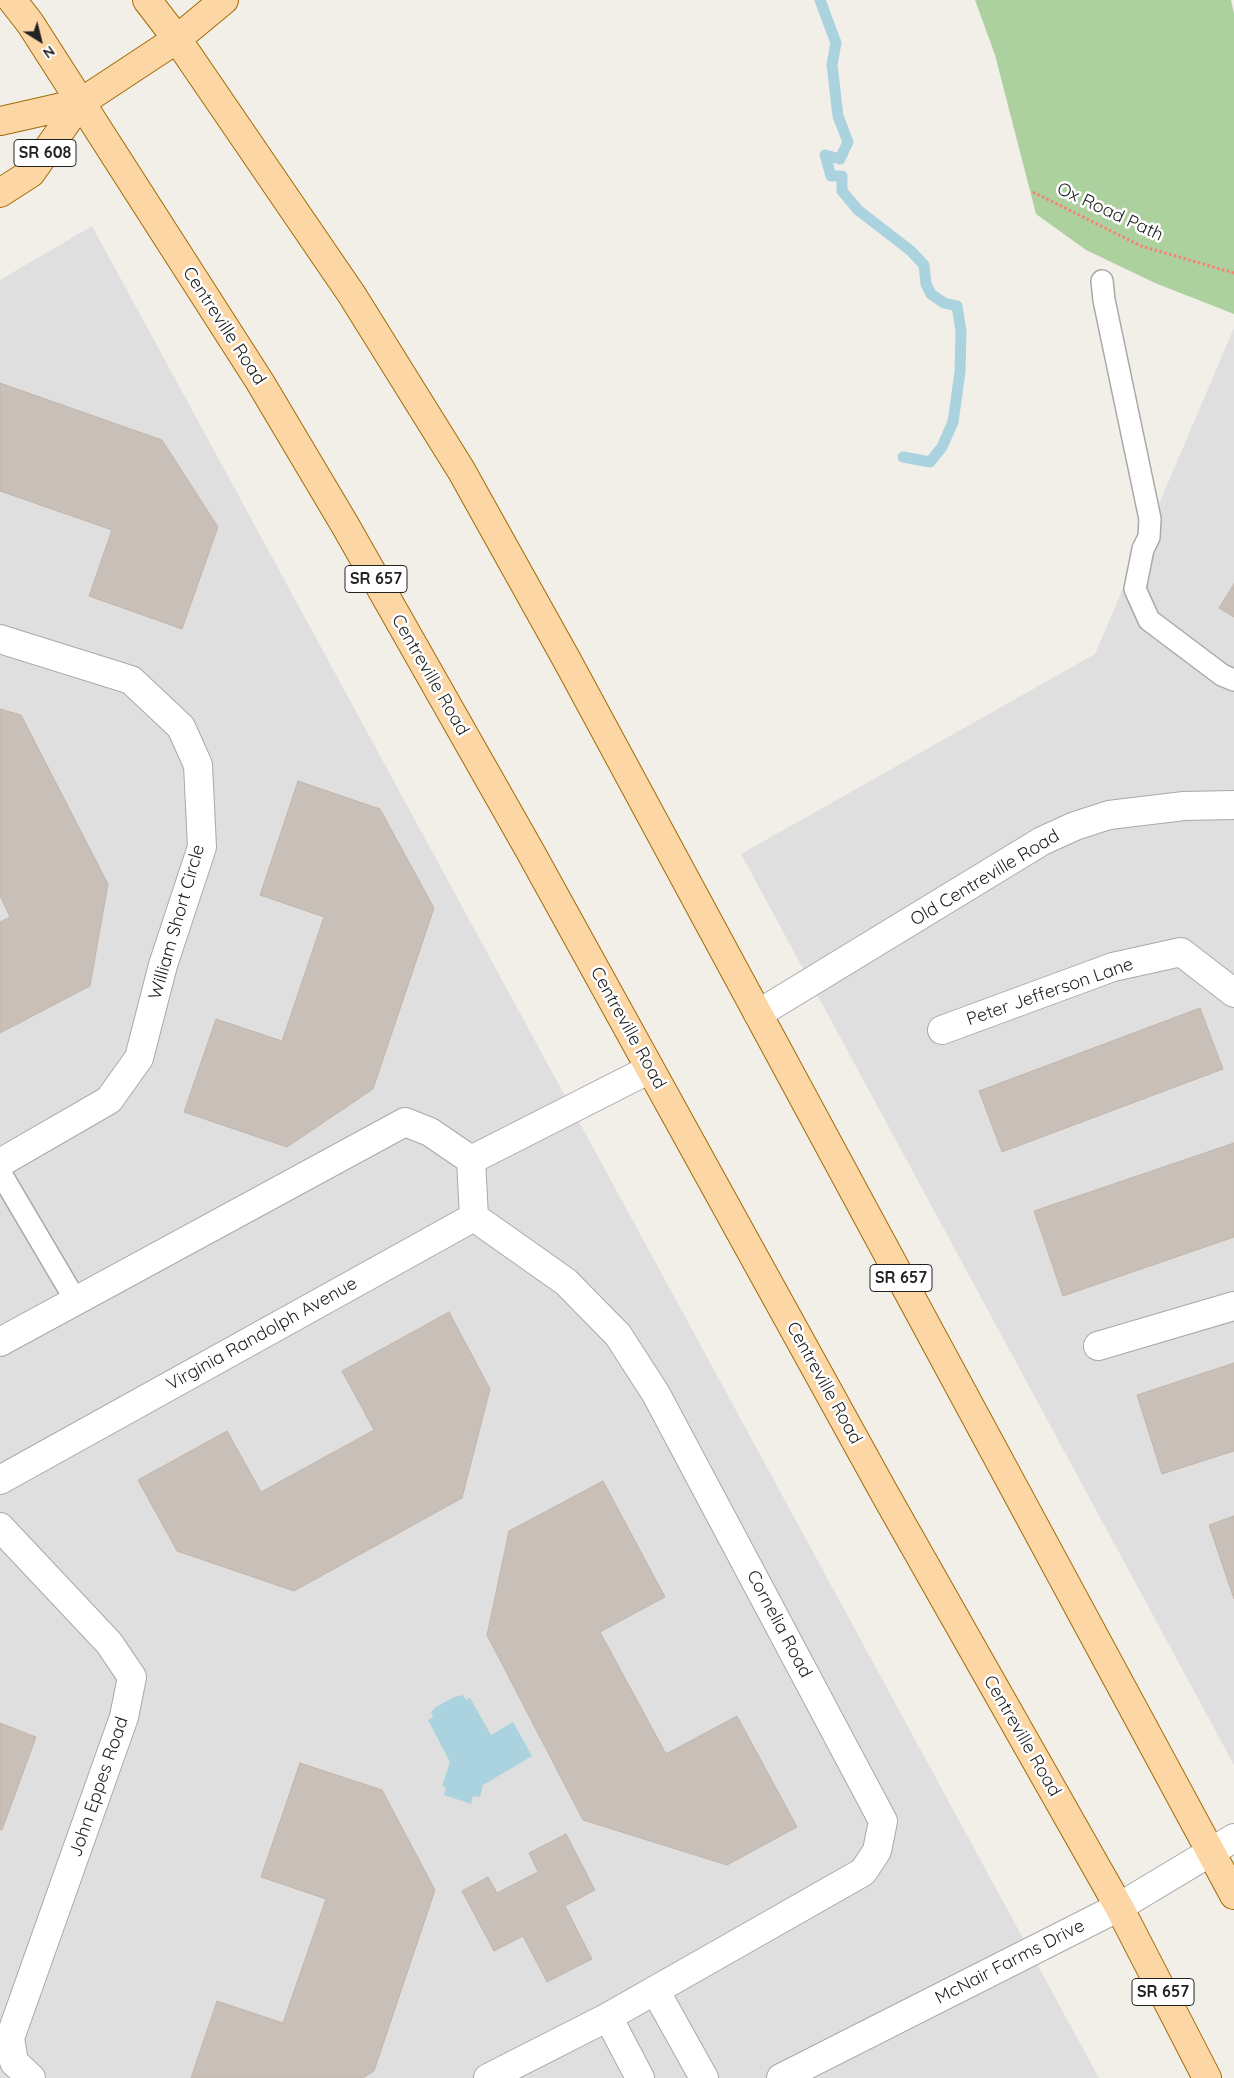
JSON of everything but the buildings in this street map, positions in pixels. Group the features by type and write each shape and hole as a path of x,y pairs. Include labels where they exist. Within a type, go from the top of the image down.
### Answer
{"main road":[{"name":"Centreville Road","path":"12,0 260,382 345,525 530,851 886,1496 1119,1907 1207,2078"},
{"name":"SR 657","path":"148,0 177,39 352,295 461,470 568,662 1234,1895"},
{"name":"SR 608","path":"0,121 80,102 177,39 224,0"},
{"name":"SR 608","path":"0,193 31,173 80,102"}],"street":[{"name":"William Short Circle","path":"0,639 131,680 181,727 198,765 202,847 163,965 139,1058 109,1100 0,1164"},
{"name":"Old Centreville Road","path":"758,1014 1042,841 1075,826 1109,816 1156,809 1184,806 1234,805"},
{"name":"Peter Jefferson Lane","path":"942,1030 1113,966 1181,952 1234,993"},
{"path":"471,1160 650,1069"},
{"path":"0,1342 405,1122 430,1132 471,1160"},
{"path":"471,1160 474,1217"},
{"name":"Virginia Randolph Avenue","path":"0,1480 474,1217"},
{"name":"Cornelia Road","path":"474,1217 566,1282 618,1335 656,1394 883,1821 877,1851 863,1872 608,2017 488,2078"},
{"path":"1098,1346 1234,1306"},
{"name":"John Eppes Road","path":"0,1527 109,1643 132,1678 124,1717 10,2038 14,2062 32,2078"},
{"name":"McNair Farms Drive","path":"781,2078 1119,1907 1234,1838"},
{"path":"655,1990 704,2078"},
{"path":"608,2017 640,2078"}],"lane":[{"path":"1102,281 1104,300 1150,519 1149,536 1143,549 1135,588 1149,620 1222,674 1234,680"},
{"path":"0,1172 76,1301"}],"path":[{"name":"Ox Road Path","path":"1033,192 1141,246 1234,273"}],"shaded area":[{"path":"92,226 1099,2078 0,2078 0,280"},
{"path":"1234,328 1234,1765 741,854 1095,654"}],"green space":[{"path":"975,0 1231,0 1234,14 1234,314 1155,283 1086,250 1036,214 995,55"}],"water":[{"path":"463,1695 466,1700 470,1698 491,1735 513,1722 532,1756 483,1785 480,1797 473,1796 471,1804 444,1795 446,1787 442,1786 450,1762 428,1720 433,1717 431,1712 436,1707 454,1697"}],"waterway":[{"path":"820,0 836,43 832,65 838,116 848,142 840,159 825,155 831,176 842,176 842,191 858,210 911,251 924,265 926,284 931,294 944,303 957,306 961,331 960,372 953,422 942,447 930,462 903,457"}]}
